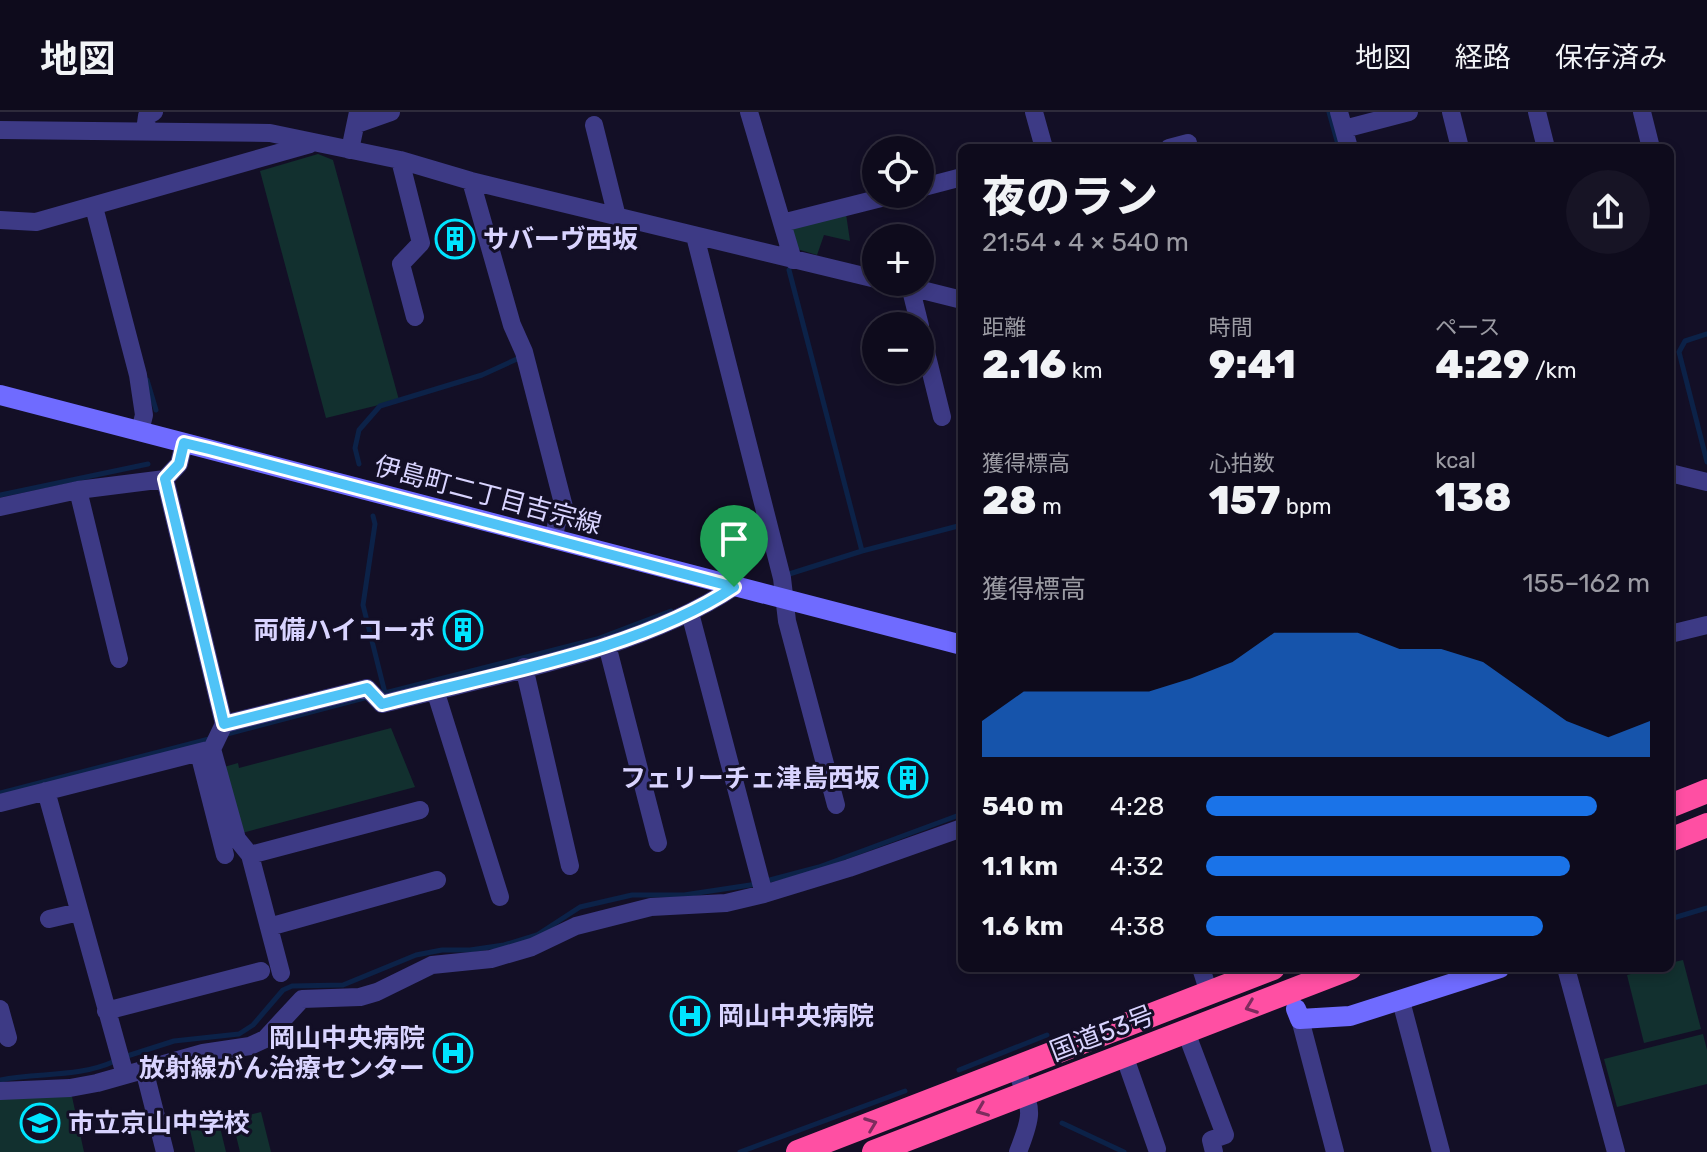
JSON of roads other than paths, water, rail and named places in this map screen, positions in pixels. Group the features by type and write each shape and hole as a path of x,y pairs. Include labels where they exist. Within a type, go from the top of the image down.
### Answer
{"highway":[{"path":"1674,838 1707,825"},
{"name":"国道53号","path":"798,1152 1265,972"},
{"name":"国道53号","path":"874,1152 1186,1032 1295,1007 1344,972"}],"street":[{"path":"145,131 147,116 154,112"},
{"path":"350,150 358,118 391,112"},
{"path":"749,112 793,260"},
{"path":"1034,112 1043,144"},
{"path":"1348,144 1342,121 1409,112"},
{"path":"1451,112 1459,144"},
{"path":"1537,112 1545,144"},
{"path":"1642,112 1650,144"},
{"path":"594,125 617,217"},
{"path":"0,130 270,133 400,160 471,181 862,276"},
{"path":"0,220 36,222 315,143"},
{"path":"400,160 421,243 401,264 415,317"},
{"path":"934,184 958,178"},
{"path":"471,181 512,325 524,352 565,511 557,522 553,540"},
{"path":"782,223 862,203"},
{"path":"94,207 138,375 144,415 140,431"},
{"path":"695,236 782,578 787,621 836,805"},
{"path":"934,292 958,299"},
{"path":"934,384 942,417"},
{"name":"伊島町二丁目吉宗線","path":"0,395 958,644"},
{"path":"0,507 78,490 165,479 179,464 184,443"},
{"path":"1674,474 1707,482"},
{"path":"165,479 214,740 237,839 250,855 281,973"},
{"path":"78,490 119,659"},
{"path":"0,803 214,740 367,688 382,704 607,645 690,613 734,587"},
{"path":"690,613 761,885"},
{"path":"1674,633 1707,625"},
{"path":"607,645 658,843"},
{"path":"524,667 570,866"},
{"path":"435,690 500,897"},
{"path":"214,740 225,855"},
{"path":"46,791 124,1073"},
{"path":"250,855 420,810"},
{"path":"0,1091 70,1088 203,1053 258,1043 302,999 360,997 432,965 491,959 532,947 576,926 651,907 726,903 761,885 849,868 958,829"},
{"path":"269,927 437,880"},
{"path":"49,919 79,912"},
{"path":"106,1011 261,971"},
{"path":"1202,972 1209,993"},
{"path":"1278,972 1295,1007 1335,1152"},
{"path":"1295,1007 1350,1016 1488,972"},
{"path":"1567,972 1616,1152"},
{"path":"1401,1001 1441,1152"},
{"path":"0,1009 8,1038"},
{"path":"1186,1032 1225,1135 1211,1140 1214,1152"},
{"path":"1124,1055 1157,1149"},
{"path":"1016,1068 1031,1119 1018,1152"},
{"path":"144,1069 165,1152"}],"waterway":[{"path":"1329,112 1338,144"},
{"path":"789,270 862,551"},
{"path":"1707,334 1685,341 1679,352 1707,462"},
{"path":"359,464 355,448 359,430 380,406 482,375 517,359"},
{"path":"147,380 156,410"},
{"path":"0,495 148,464"},
{"path":"373,516 375,524 363,605 385,693"},
{"path":"786,575 958,526"},
{"path":"377,695 597,639 671,611"},
{"path":"223,735 368,697"},
{"path":"0,793 213,738"},
{"path":"766,881 819,867 958,815"},
{"path":"124,1057 174,1041 239,1034 253,1025 283,990 292,986 343,985 416,955 504,945 537,935 580,907 632,895 684,895 757,884"},
{"path":"1674,918 1707,908"},
{"path":"959,1070 1047,1035"},
{"path":"0,1080 87,1070 115,1061"},
{"path":"740,1152 905,1091"},
{"path":"1062,1123 1124,1152"}],"place":[{"name":"サバーヴ西坂","path":"455,239"},
{"name":"両備ハイコーポ","path":"463,630"},
{"name":"フェリーチェ津島西坂","path":"908,778"},
{"name":"岡山中央病院","path":"690,1016"},
{"name":"岡山中央病院 放射線がん治療センター","path":"453,1053"},
{"name":"市立京山中学校","path":"40,1123"}]}
